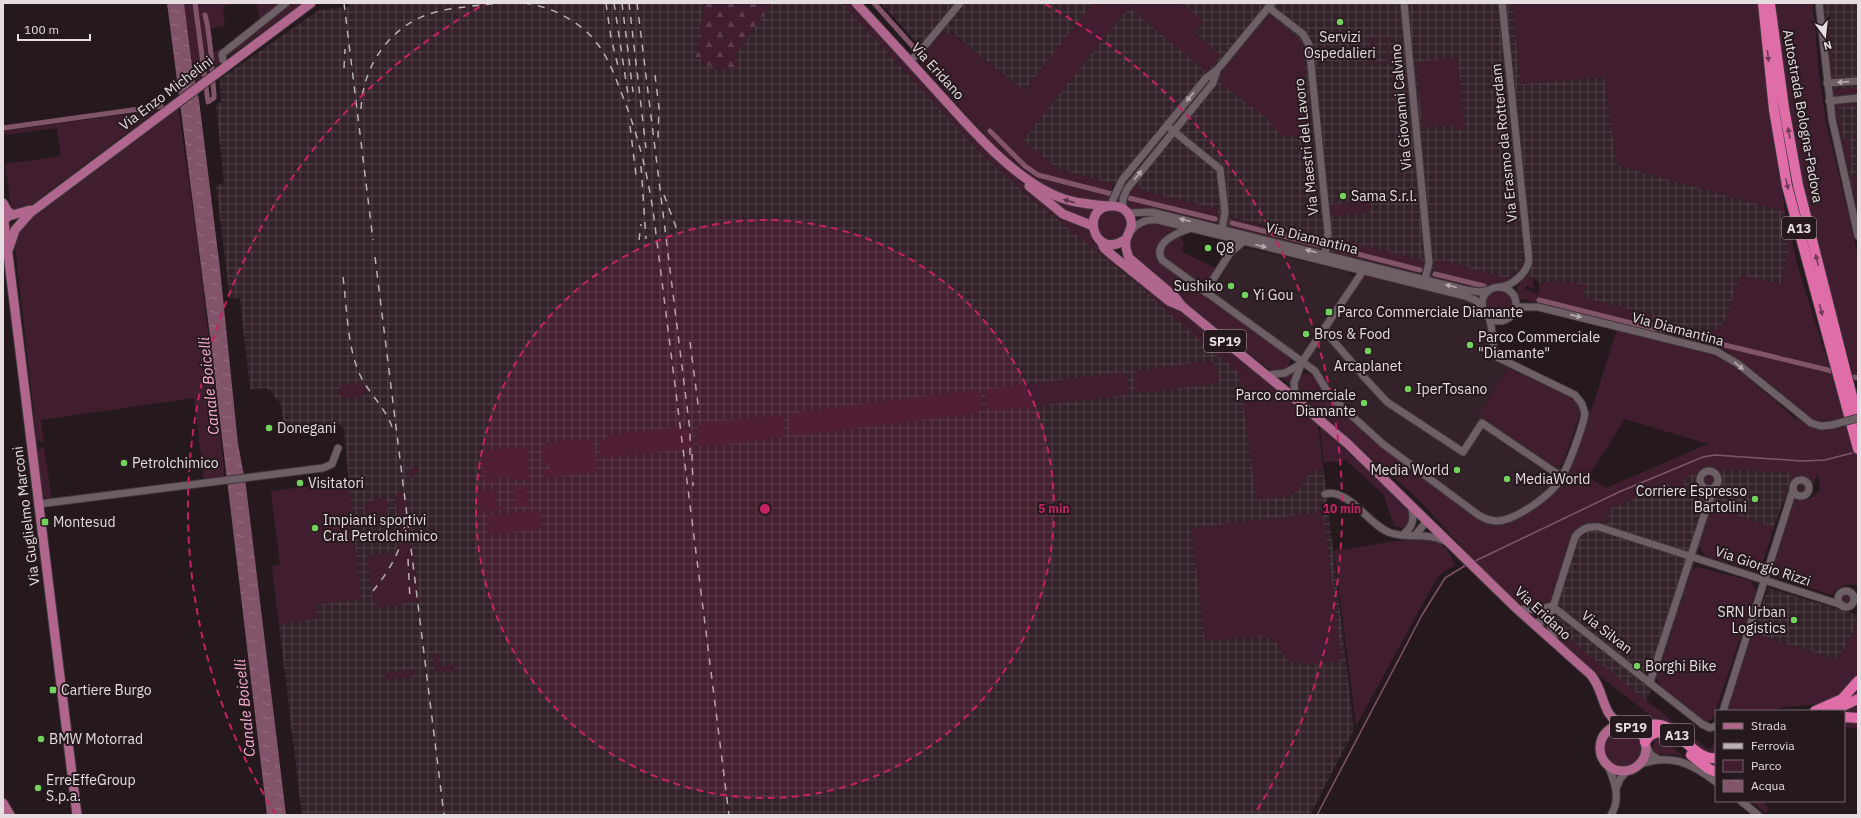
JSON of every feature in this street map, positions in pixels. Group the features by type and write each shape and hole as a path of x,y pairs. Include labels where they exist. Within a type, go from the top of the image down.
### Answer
{"highway":[{"name":"Autostrada Bologna-Padova","path":"1763,3 1774,110 1788,186 1857,444"},
{"name":"Autostrada Bologna-Padova","path":"1770,3 1784,108 1798,185 1858,419"},
{"name":"A13","path":"1857,444 1858,455"},
{"path":"1828,710 1842,699 1858,681"},
{"path":"1828,710 1858,699"},
{"path":"1845,717 1858,718"},
{"name":"A13","path":"1635,728 1652,724 1661,725 1670,729 1703,756 1714,758"},
{"name":"A13","path":"1646,743 1653,733 1664,733 1710,770 1715,772"}],"main road":[{"name":"Via Enzo Michelini","path":"8,254 12,235 23,219 310,3"},
{"name":"Via Eridano","path":"856,3 912,59 968,125 1025,183 1055,208 1066,215 1093,226 1094,232 1104,248 1169,301 1183,307"},
{"name":"Via Eridano","path":"1000,157 1032,182 1052,194 1077,203 1109,206 1125,211"},
{"path":"3,204 8,212 14,214"},
{"name":"Via Enzo Michelini","path":"3,217 24,213 39,206"},
{"path":"1093,226 1097,214 1109,206"},
{"path":"1101,241 1106,244 1116,244 1126,239 1131,231 1132,225 1125,211"},
{"path":"3,217 12,221 23,219"},
{"name":"Via Guglielmo Marconi","path":"3,217 77,815"},
{"name":"Via Eridano","path":"1126,239 1127,254 1133,264 1175,297 1183,307 1348,444 1517,609 1594,679 1610,717 1623,725 1635,728"},
{"name":"Via Eridano","path":"1607,711 1604,734 1600,741 1599,750 1602,759 1608,766"},
{"name":"SP19","path":"1604,734 1612,727 1623,725"},
{"name":"SP19","path":"1635,728 1641,734 1646,743 1644,758 1638,765"},
{"path":"1608,766 1617,771 1627,771 1638,765"},
{"path":"3,803 10,815"}],"street":[{"path":"223,60 222,54 286,3"},
{"path":"912,59 922,50 960,3"},
{"name":"Via Giovanni Calvino","path":"1404,3 1429,263 1425,279"},
{"name":"Via Erasmo da Rotterdam","path":"1502,3 1529,256 1527,267 1519,277 1513,295"},
{"path":"1819,3 1829,101 1843,176 1858,236"},
{"path":"1109,206 1122,180 1206,78 1217,70 1270,5"},
{"name":"Via Maestri del Lavoro","path":"1270,5 1303,34 1309,45 1328,233 1325,254"},
{"path":"1125,211 1124,196 1130,185 1213,83 1217,70"},
{"path":"1827,84 1858,81"},
{"path":"1829,101 1858,98"},
{"path":"1167,126 1220,169 1225,212 1222,232 1229,244 1230,253"},
{"path":"1122,180 1130,185"},
{"name":"Via Diamantina","path":"1125,211 1152,212 1222,232 1325,254 1480,292 1501,287"},
{"name":"Via Diamantina","path":"1131,231 1139,223 1153,220 1222,232 1244,241 1464,296 1475,300 1482,306"},
{"path":"1192,228 1170,237 1161,250 1160,256 1162,260 1319,376 1330,396 1390,451 1484,518 1494,521 1503,520 1529,508 1555,486 1562,477 1585,414 1582,404 1572,394 1499,359 1494,353 1494,333 1489,318"},
{"path":"1205,292 1230,253 1244,241"},
{"path":"1298,401 1294,383 1302,362 1363,271"},
{"path":"1501,287 1512,283 1519,277"},
{"path":"1489,290 1484,297 1482,306 1485,314 1495,321 1504,320 1512,316 1516,307 1513,295 1509,290 1501,287"},
{"name":"Via Diamantina","path":"1516,307 1538,307 1716,351 1738,364 1811,423 1821,426 1858,419"},
{"path":"1494,333 1504,320"},
{"path":"1324,330 1387,402 1463,452 1482,423 1562,477"},
{"path":"1267,376 1285,373 1302,362"},
{"path":"39,504 323,468 332,464 338,448"},
{"path":"1650,682 1690,556 1707,506 1716,485 1717,476 1710,470 1704,472 1700,481 1706,494 1707,506"},
{"path":"1723,710 1794,484 1797,481 1803,480 1807,482 1810,487 1808,492 1804,496 1793,498 1788,506"},
{"path":"1702,486 1711,488 1716,485"},
{"path":"1793,490 1799,496"},
{"name":"Via Eridano","path":"1325,494 1331,492 1347,498 1381,528 1392,534 1416,534 1437,537 1450,543"},
{"path":"1403,535 1410,527 1414,519 1411,504"},
{"path":"1410,527 1427,520"},
{"path":"1416,534 1427,520"},
{"name":"Via Giorgio Rizzi","path":"1555,643 1550,626 1552,606 1575,537 1585,528 1599,527 1847,607 1851,605 1854,600 1850,592 1845,591 1839,598 1828,600"},
{"path":"1839,598 1842,605"},
{"path":"1533,623 1538,614 1544,609 1552,606"},
{"name":"Via Silvan","path":"1552,606 1702,724 1710,728 1715,726"},
{"path":"1517,609 1544,609"},
{"path":"1533,623 1543,621 1550,615"},
{"name":"SP19","path":"1646,743 1651,755 1659,759"},
{"path":"1638,765 1659,759 1673,759 1684,763 1715,781"},
{"path":"1608,766 1616,788 1616,801 1611,815"},
{"path":"1616,788 1620,779 1627,771"},
{"path":"1742,802 1758,815"}],"shaded area":[{"path":"348,3 704,3 696,56 736,54 772,3 842,3 980,152 1023,191 1319,432 1354,730 1310,815 302,815 272,566 280,564 271,491 349,482 344,429 339,424 317,427 317,430 285,434 281,404 267,388 250,389 240,298 230,299 216,185 224,184 216,104 221,102 220,79 319,10 349,7"},
{"path":"881,3 1094,4 1024,91 951,32 946,36 941,33 925,52"},
{"path":"1180,3 1512,3 1521,84 1604,77 1617,165 1785,212 1788,254 1781,284 1741,276 1734,293 1728,316 1722,326 1715,331 1704,334 1683,331 1681,339 1648,331 1652,315 1581,297 1587,286 1560,281 1539,283 1532,277 1526,275 1523,267 1525,259 1523,251 1523,263 1521,267 1509,277 1505,278 1435,270 1433,278 1420,275 1423,267 1334,238 1332,253 1319,250 1321,239 1260,224 1233,218 1229,228 1215,225 1217,209 1144,191 1136,184 1113,184 1058,169 1022,140 1129,7 1207,72 1220,55 1195,33 1204,22"},
{"path":"1822,3 1858,3 1858,214 1831,92"},
{"name":"Parco Commerciale Diamante","path":"1246,248 1349,272 1348,275 1371,281 1372,278 1464,300 1473,304 1486,322 1489,331 1489,349 1494,356 1508,368 1478,416 1552,465 1559,466 1568,473 1565,479 1537,506 1496,523 1392,455 1316,378 1285,352 1276,348 1208,297 1231,256 1238,249"},
{"path":"1706,469 1714,470 1720,478 1724,469 1793,473 1774,527 1712,508 1657,678 1646,701 1550,624 1547,605 1550,601 1569,541 1576,530 1586,524 1605,525 1609,509"},
{"path":"1768,588 1858,615 1852,635 1838,660 1753,633"}],"green space":[{"path":"184,3 237,3 223,6 225,26 210,28 207,14 202,15 206,30 208,53 214,53 219,49 221,62 195,82"},
{"path":"256,3 281,3 260,20"},
{"path":"293,3 303,3 225,59 225,56"},
{"path":"704,3 772,3 736,54 738,68 715,69 696,57"},
{"path":"842,3 850,3 954,118 993,157 1026,186 1087,227 1093,242 1282,393 1318,425 1323,469 1310,472 1307,479 1302,480 1303,487 1290,496 1258,500 1256,498 1239,373 1224,359 1217,356 1135,282 1039,205 980,152","holes":["1180,318 1282,401 1180,319"]},
{"path":"1093,3 1180,3 1204,22 1195,33 1220,55 1207,72 1129,7 1023,140 1058,169 1113,184 1110,198 1105,202 1091,202 1063,195 1044,185 1024,171 986,135 918,60 941,33 946,36 950,32 1024,91"},
{"path":"1512,3 1760,3 1762,56 1785,212 1617,165 1604,77 1521,84"},
{"path":"1775,3 1813,3 1819,75 1826,121 1858,256 1858,376 1853,375 1806,202 1793,134"},
{"path":"1269,14 1298,38 1302,44 1311,134 1282,136 1265,117 1219,82 1221,73"},
{"path":"1826,27 1828,27 1834,77 1852,76 1852,78 1831,80"},
{"path":"1386,36 1391,39 1388,40 1390,60 1402,58 1402,62 1386,64 1385,60 1388,60 1386,40 1383,40"},
{"path":"1372,37 1376,37 1378,41 1375,41 1376,61 1380,61 1381,64 1369,65 1367,45 1370,45 1369,41"},
{"path":"1458,57 1465,129 1455,130 1454,125 1423,128 1416,62"},
{"path":"1203,84 1207,88 1178,124 1173,120"},
{"path":"1858,87 1858,93 1834,95 1834,89"},
{"path":"1852,104 1853,106 1838,107 1843,134 1840,134 1835,105"},
{"path":"178,107 197,239 225,477 204,480 194,398 41,420 44,442 37,441 15,246 15,235 29,219"},
{"path":"157,110 27,208 15,210 11,207 5,164 61,156 57,128 3,135 3,131"},
{"path":"1159,137 1165,141 1133,180 1127,176"},
{"path":"1841,138 1849,138 1852,165 1847,166"},
{"path":"1853,176 1858,178 1857,205 1851,177"},
{"path":"1136,184 1144,191 1217,209 1215,225 1147,208 1129,209 1127,202 1128,195"},
{"path":"1050,196 1102,207 1090,220 1067,213 1048,198"},
{"path":"1369,201 1370,212 1331,216 1330,205"},
{"path":"1111,208 1127,215 1129,231 1111,243 1097,234 1097,221 1102,213"},
{"path":"1785,212 1799,271 1844,418 1823,423 1803,416 1727,351 1681,339 1683,331 1705,333 1718,328 1722,324 1726,319 1741,275 1781,284 1788,254"},
{"path":"1232,218 1321,240 1319,250 1229,228"},
{"path":"1151,223 1178,229 1178,231 1169,235 1160,247 1163,263 1289,356 1290,362 1286,370 1273,371 1266,367 1140,266 1131,252 1131,239 1137,228"},
{"path":"1179,235 1184,244 1182,252 1216,268 1206,283 1200,285 1164,260 1164,250 1167,245 1173,237"},
{"path":"1334,238 1422,260 1423,267 1420,275 1332,253"},
{"path":"1223,239 1228,248 1226,254 1219,263 1225,249 1221,244"},
{"path":"1523,250 1525,259 1520,271 1511,281 1502,284 1477,290 1433,278 1435,261 1442,260 1505,278 1514,274 1520,268 1523,259"},
{"path":"1369,275 1474,302 1488,321 1491,330 1490,348 1494,356 1489,348 1489,330 1486,320 1473,305 1464,300 1372,278 1371,281 1362,278"},
{"path":"1526,275 1532,277 1534,289 1527,286 1525,289 1538,295 1539,283 1560,281 1587,285 1581,297 1652,315 1648,331 1517,298 1517,287"},
{"path":"1499,289 1505,290 1513,298 1513,310 1505,318 1499,319 1493,318 1485,310 1484,304 1485,298 1493,290"},
{"path":"1617,329 1715,353 1731,363 1792,416 1809,426 1826,430 1846,426 1852,451 1858,451 1858,586 1850,584 1844,586 1832,595 1780,579 1773,570 1794,499 1808,499 1820,490 1818,473 1812,487 1807,479 1802,478 1795,481 1792,484 1786,502 1783,501 1792,473 1724,469 1720,479 1714,470 1703,470 1684,478 1684,488 1667,484 1609,509 1605,525 1593,524 1579,528 1569,541 1550,601 1543,607 1524,607 1481,568 1419,500 1303,397 1297,387 1296,380 1301,375 1310,375 1322,386 1327,396 1473,514 1500,523 1558,487 1565,479 1595,399","holes":["1625,419 1708,444 1606,488 1588,477"]},
{"path":"1208,361 1216,365 1219,379 1216,384 1140,393 1135,390 1133,376 1137,371"},
{"path":"1508,368 1572,398 1579,406 1580,414 1563,463 1559,466 1552,465 1478,416"},
{"path":"1295,371 1292,386 1281,377"},
{"path":"1123,372 1128,377 1129,391 1126,395 992,411 987,408 985,394 989,389"},
{"path":"362,382 367,391 363,396 345,398 339,395 339,389 343,384"},
{"path":"973,390 978,391 981,395 982,409 978,413 794,436 790,432 789,416 792,413"},
{"path":"779,415 783,419 785,433 783,437 703,447 698,444 696,431 701,423"},
{"path":"685,426 691,428 694,445 688,449 604,458 601,454 599,441 608,438 607,435"},
{"path":"1320,427 1401,501 1411,516 1407,526 1402,528 1394,526 1384,495 1346,460 1324,463"},
{"path":"586,438 593,444 597,472 546,478 542,476 544,470 550,469 548,464 543,464 542,447 546,443"},
{"path":"524,446 527,450 529,478 519,480 502,477 490,484 485,483 481,453 484,451"},
{"path":"44,447 52,500 46,499 43,493 37,453 40,448"},
{"path":"413,467 418,467 419,471 410,478 410,470"},
{"path":"1709,472 1716,477 1717,480 1712,487 1709,488 1702,483 1701,480 1706,473"},
{"path":"1801,481 1806,483 1808,488 1806,493 1801,495 1796,493 1794,488 1796,483"},
{"name":"Impianti sportivi Cral Petrolchimico","path":"349,482 361,599 316,605 318,619 279,624 272,566 280,564 271,491"},
{"path":"528,485 526,486 528,505 538,505 510,508 508,506 516,505 514,491 510,491 511,487"},
{"path":"496,489 499,492 495,493 496,507 505,506 504,509 480,513 477,491"},
{"path":"403,491 407,496 407,512 420,601 379,608 373,601 367,556 395,552 400,539 395,497 398,492"},
{"path":"381,498 386,500 388,503 388,510 380,516 367,516 364,509 366,502"},
{"path":"1712,508 1774,527 1762,565 1756,571 1705,556 1700,546"},
{"path":"537,510 541,513 542,525 540,529 488,535 486,516"},
{"path":"1323,512 1342,660 1308,665 1287,660 1276,642 1264,636 1205,641 1191,528"},
{"path":"1421,538 1434,541 1446,549 1455,565 1438,576 1356,726 1334,551"},
{"path":"1698,567 1751,581 1756,591 1714,716 1707,723 1660,686 1657,678 1692,570"},
{"path":"1847,592 1852,594 1854,599 1852,604 1847,606 1842,604 1840,599 1842,594"},
{"path":"1858,616 1858,729 1845,727 1845,710 1821,710 1818,704 1786,707 1772,710 1726,710 1753,633 1838,660 1852,635"},
{"path":"1550,624 1709,750 1715,743 1715,756 1711,756 1656,720 1595,672 1554,636"},
{"path":"436,653 438,653 440,666 454,664 455,671 436,673 433,657"},
{"path":"415,669 414,676 385,680 384,673"},
{"path":"1627,730 1636,735 1640,741 1640,755 1636,761 1627,766 1619,766 1610,761 1606,755 1605,744 1610,735 1616,731"},
{"path":"1654,738 1660,738 1686,758 1678,755 1656,754 1653,751"},
{"path":"1752,802 1764,802 1769,810 1765,813"}],"water":[{"path":"167,3 184,3 193,73 199,100 220,269 238,444 246,486 286,815 267,815 208,320"}],"waterway":[{"path":"195,3 208,102 214,98 214,94 210,44 205,15"},
{"path":"874,3 916,50"},
{"path":"3,128 161,106"},
{"path":"990,131 1025,166 1038,175 1112,194"},
{"path":"1129,198 1215,219"},
{"path":"1232,223 1319,245"},
{"path":"1334,248 1420,270"},
{"path":"1435,274 1484,286"},
{"path":"1539,300 1655,329"},
{"path":"1683,335 1832,371"},
{"path":"1853,377 1858,378"},
{"path":"1473,562 1619,492 1703,457 1715,455 1802,461 1825,460 1852,453"},
{"path":"1317,815 1422,615 1445,578 1466,565"}],"railway":[{"path":"344,3 373,240"},
{"path":"361,109 363,92 368,75 384,46 395,34 423,16 454,8 496,3"},
{"path":"524,3 533,4 559,13 575,22 594,40 607,59 626,104 642,155 650,190 655,226 729,815"},
{"path":"606,3 611,38 619,70"},
{"path":"614,3 629,101"},
{"path":"622,3 633,92"},
{"path":"629,3 646,148"},
{"path":"637,3 690,431 690,461"},
{"path":"344,68 345,49"},
{"path":"655,75 659,108 658,139"},
{"path":"630,126 636,175"},
{"path":"641,166 646,239"},
{"path":"664,195 677,230"},
{"path":"639,240 641,224"},
{"path":"375,257 444,815"},
{"path":"343,277 352,352 360,375 387,415 393,430"},
{"path":"690,342 699,412"},
{"path":"692,454 693,486"},
{"path":"373,591 395,558 402,540 405,521"},
{"path":"408,559 410,600"}],"place":[{"name":"Servizi Ospedalieri","path":"1340,22"},
{"name":"Sama S.r.l.","path":"1343,196"},
{"name":"Q8","path":"1208,248"},
{"name":"Sushiko","path":"1231,286"},
{"name":"Yi Gou","path":"1245,295"},
{"name":"Parco Commerciale Diamante","path":"1329,312"},
{"name":"Bros & Food","path":"1306,334"},
{"name":"Parco Commerciale \"Diamante\"","path":"1470,345"},
{"name":"Arcaplanet","path":"1368,351"},
{"name":"IperTosano","path":"1408,389"},
{"name":"Parco commerciale Diamante","path":"1364,403"},
{"name":"Donegani","path":"269,428"},
{"name":"Petrolchimico","path":"124,463"},
{"name":"Media World","path":"1457,470"},
{"name":"MediaWorld","path":"1507,479"},
{"name":"Visitatori","path":"300,483"},
{"name":"Corriere Espresso Bartolini","path":"1755,499"},
{"name":"Montesud","path":"45,522"},
{"name":"Impianti sportivi Cral Petrolchimico","path":"315,528"},
{"name":"SRN Urban Logistics","path":"1794,620"},
{"name":"Borghi Bike","path":"1637,666"},
{"name":"Cartiere Burgo","path":"53,690"},
{"name":"BMW Motorrad","path":"41,739"},
{"name":"ErreEffeGroup S.p.a.","path":"38,788"}],"water label":[{"name":"Canale Boicelli","path":"209,386"},
{"name":"Canale Boicelli","path":"245,708"}]}
